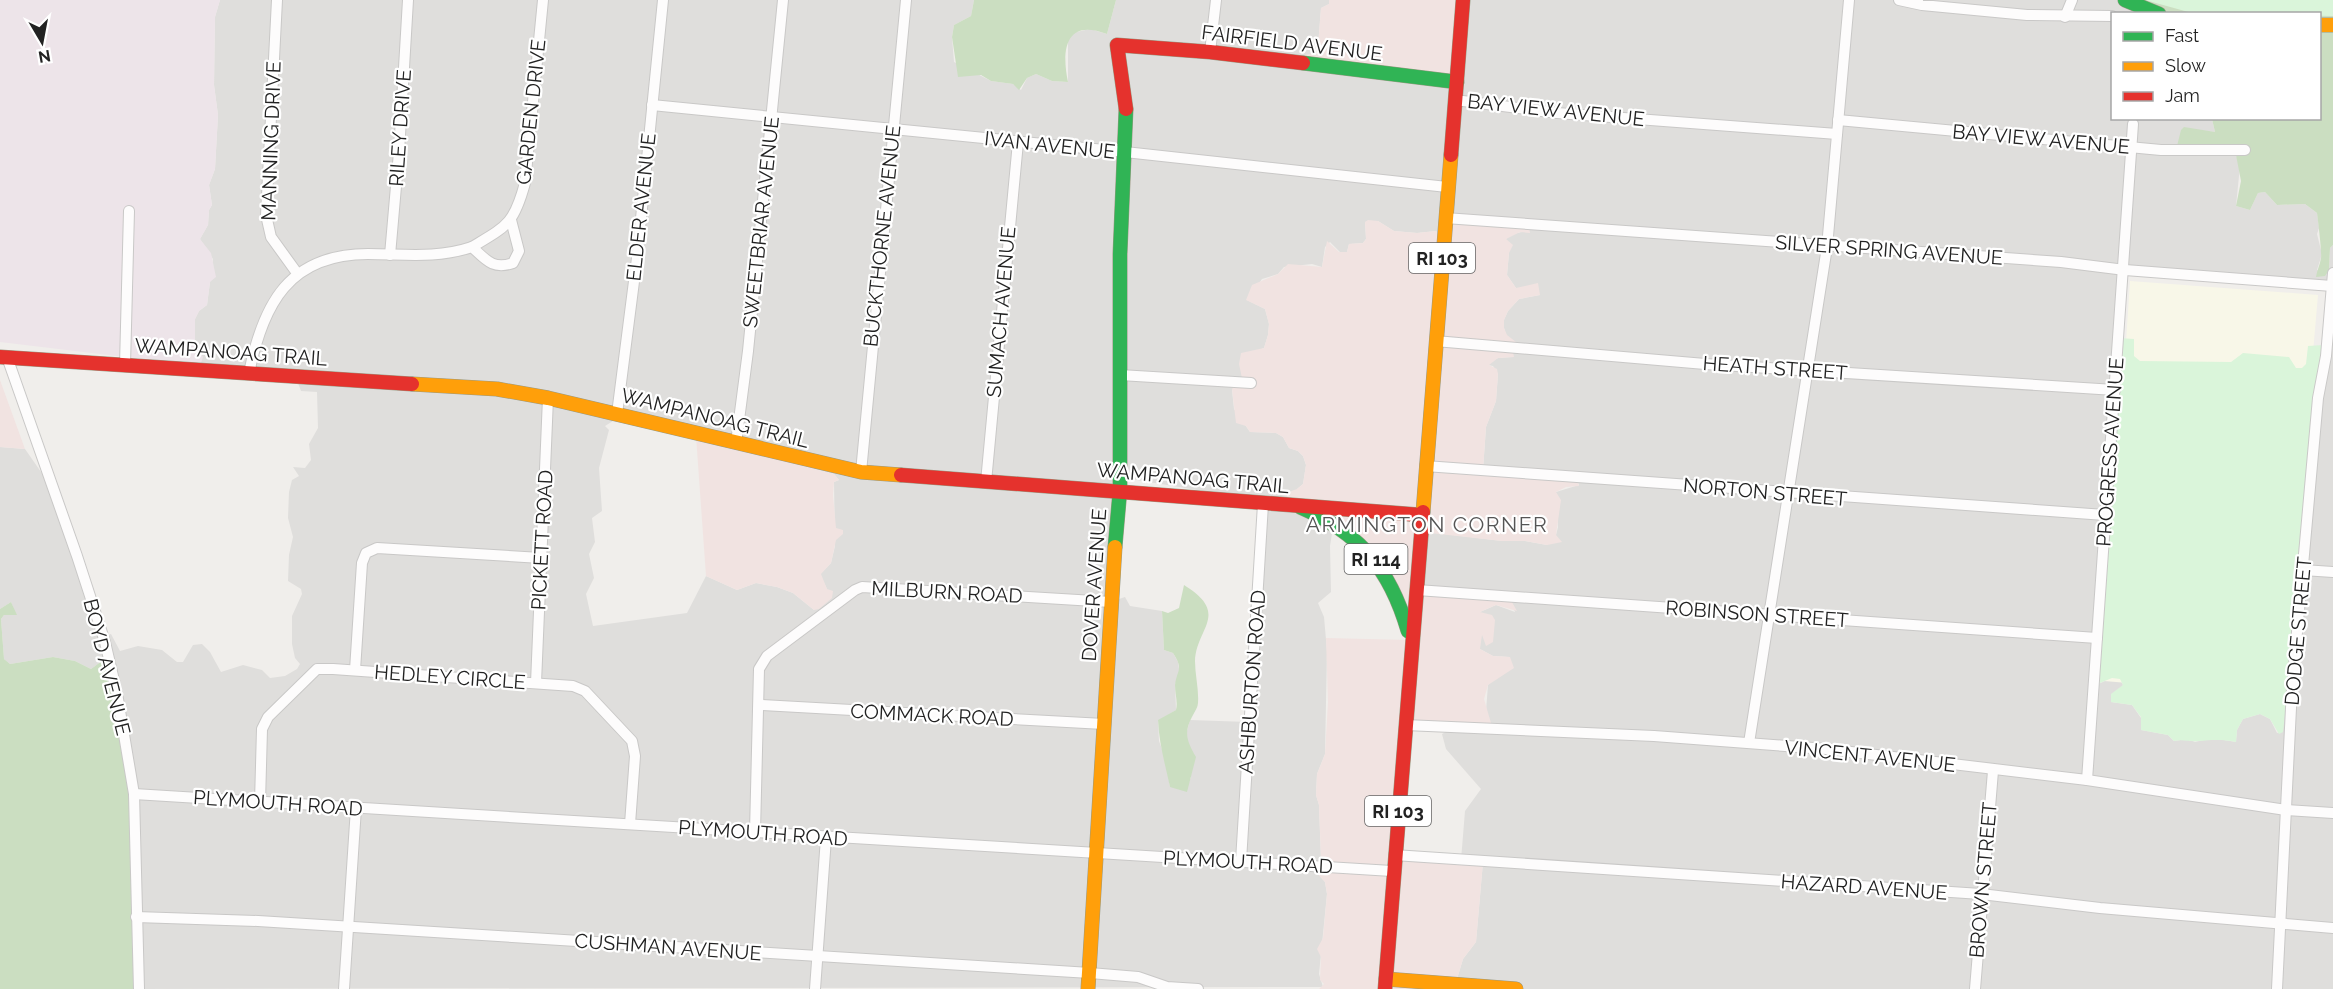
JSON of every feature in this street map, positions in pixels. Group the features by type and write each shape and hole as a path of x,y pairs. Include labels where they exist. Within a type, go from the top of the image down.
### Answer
{"main road":[{"name":"RI 103","path":"1385,984 1392,871 1417,590 1421,515 1463,0"},
{"path":"2125,0 2154,12"},
{"name":"DOVER AVENUE","path":"1088,989 1111,602 1120,490 1120,254 1127,105 1117,45 1123,45"},
{"name":"FAIRFIELD AVENUE","path":"1123,45 1210,52 1457,82"},
{"name":"WAMPANOAG TRAIL","path":"4,357 486,388 548,398 861,472 1120,490 1263,504 1421,515"},
{"name":"RI 114","path":"1300,507 1317,513 1344,531 1378,561 1396,593 1411,644"},
{"path":"1385,984 1516,989"}],"street":[{"name":"MANNING DRIVE","path":"277,0 266,215 271,237 297,273"},
{"name":"RILEY DRIVE","path":"390,255 408,0"},
{"name":"GARDEN DRIVE","path":"511,220 525,183 543,0"},
{"name":"ELDER AVENUE","path":"617,414 637,258 663,0"},
{"name":"SWEETBRIAR AVENUE","path":"736,443 748,351 783,0"},
{"name":"BUCKTHORNE AVENUE","path":"861,472 906,0"},
{"path":"1210,52 1216,0"},
{"path":"1749,743 1772,614 1827,247 1849,0"},
{"path":"1899,0 1922,5 2065,17 2111,16"},
{"path":"2065,17 2072,0"},
{"name":"BAY VIEW AVENUE","path":"1455,100 1557,113 1837,134"},
{"name":"IVAN AVENUE","path":"652,105 1447,187"},
{"name":"BAY VIEW AVENUE","path":"1838,120 2131,147 2245,150"},
{"name":"PROGRESS AVENUE","path":"2087,780 2125,270 2133,124"},
{"name":"SUMACH AVENUE","path":"986,482 1018,142"},
{"path":"125,365 129,211"},
{"name":"SILVER SPRING AVENUE","path":"1445,218 2061,262 2125,270 2332,286"},
{"path":"249,372 256,337 268,309 282,288 297,273 320,261 343,255 452,254 471,247 501,230 511,220"},
{"path":"471,247 491,265 502,267 513,263 519,251 511,220"},
{"name":"DODGE STREET","path":"2277,989 2286,810 2303,570 2318,398 2329,357 2333,273"},
{"name":"HEATH STREET","path":"1436,340 1807,371 2115,390"},
{"name":"BOYD AVENUE","path":"4,357 105,642 124,729 134,794 139,989"},
{"path":"1120,375 1251,384"},
{"name":"PICKETT ROAD","path":"536,683 548,398"},
{"name":"NORTON STREET","path":"1425,466 2105,515"},
{"name":"ASHBURTON ROAD","path":"1240,861 1263,504"},
{"path":"355,670 362,563 366,553 377,548 541,558"},
{"path":"2303,570 2333,572"},
{"name":"MILBURN ROAD","path":"755,832 760,705 759,669 767,656 862,587 1111,602"},
{"name":"ROBINSON STREET","path":"1417,590 2097,638"},
{"name":"HEDLEY CIRCLE","path":"260,802 262,729 268,717 317,669 355,670 573,686 585,691 632,741 634,756 630,824"},
{"name":"COMMACK ROAD","path":"760,705 1104,724"},
{"name":"VINCENT AVENUE","path":"1405,725 1654,736 1917,758 1993,771 2087,780 2286,810 2333,813"},
{"name":"BROWN STREET","path":"1975,989 1981,894 1993,771"},
{"name":"PLYMOUTH ROAD","path":"134,794 1392,871"},
{"path":"344,989 356,808"},
{"path":"814,989 826,837"},
{"name":"HAZARD AVENUE","path":"1394,855 1871,889 1981,894 2280,925 2333,928"},
{"name":"CUSHMAN AVENUE","path":"136,917 347,927 1090,973 1138,977 1167,987 1198,989"}],"shaded area":[{"path":"0,0 220,0 215,17 214,85 218,115 215,169 209,185 212,205 209,210 208,225 200,239 211,253 216,277 210,282 207,305 199,311 195,319 195,344 203,357 200,366 0,342"},
{"path":"220,0 974,0 971,16 954,25 952,37 954,62 991,81 1013,84 1021,90 1027,78 1036,74 1052,81 1068,82 1068,38 1072,33 1090,29 1107,34 1116,0 1329,0 1329,4 1321,8 1318,46 1303,63 1464,0 2124,0 2154,12 2111,12 2111,120 2212,120 2215,132 2200,131 2236,155 2240,166 2236,206 2250,210 2258,193 2265,192 2277,205 2305,204 2317,213 2319,228 2317,234 2322,254 2317,270 2326,273 2329,270 2330,248 2333,245 2333,989 1454,989 1463,959 1476,942 1483,862 1461,860 1465,811 1481,789 1446,749 1442,734 1486,711 1488,685 1510,657 1493,656 1480,649 1480,612 1496,605 1515,612 1509,597 1418,591 1421,531 1547,545 1556,535 1558,527 1556,492 1579,485 1576,477 1483,470 1486,427 1496,401 1498,374 1493,366 1488,365 1498,358 1513,357 1504,328 1504,320 1508,311 1519,299 1540,295 1525,288 1516,288 1507,275 1509,253 1506,239 1509,235 1530,230 1441,237 1436,231 1417,233 1394,231 1378,221 1365,222 1366,239 1363,243 1349,244 1347,252 1340,252 1330,242 1325,247 1322,267 1312,264 1284,267 1278,274 1262,279 1247,300 1265,309 1269,324 1268,335 1264,348 1256,351 1243,383 1232,390 1234,409 1250,432 1276,433 1283,437 1289,448 1298,451 1303,456 1306,465 1303,484 1297,489 1334,521 1330,546 1331,592 1318,603 1324,617 1327,651 1325,754 1317,774 1316,795 1319,805 1321,861 1316,872 1325,882 1327,894 1319,974 1323,987 139,989 106,658 91,669 75,661 53,657 10,664 4,659 1,619 4,615 16,615 11,602 0,609 0,447 25,449 55,492 104,636 111,634 120,651 138,646 162,650 177,662 183,662 193,645 202,644 210,652 221,672 243,665 262,670 270,678 285,676 297,669 300,664 295,658 292,644 292,616 302,594 301,589 288,581 289,555 293,537 288,518 289,492 292,480 299,476 293,467 305,468 311,460 309,444 318,428 317,392 301,391 298,383 200,366 195,344 195,319 199,311 207,305 213,259 200,239 208,225 209,210 212,205 209,185 215,169 218,115 214,85 215,17","holes":["2123,270 2330,290 2291,706 2286,704 2282,732 2277,733 2270,719 2260,714 2243,719 2237,730 2236,742 2212,738 2195,742 2187,739 2174,741 2168,735 2141,730 2141,718 2132,705 2111,702 2123,685 2120,679 2112,678 2096,685","613,421 810,464 814,469 834,474 839,480 834,482 835,546 831,563 820,574 827,589 814,610 793,593 777,587 756,583 737,590 706,576 687,613 593,626 586,594 594,578 589,554 595,542 592,518 602,511 599,468 609,430 605,426","1113,476 1263,501 1248,722 1190,720 1185,738 1191,777 1189,782 1170,787 1165,757 1159,741 1158,721 1176,710 1175,684 1180,675 1178,662 1173,653 1164,650 1162,611 1130,606 1125,597 1119,599 1121,572 1114,575"]},
{"path":"1329,0 1464,0 1458,78 1301,56 1313,53 1318,46 1321,8 1329,4"},
{"path":"1446,220 1528,223 1530,233 1520,232 1506,239 1513,245 1509,253 1507,275 1516,288 1538,283 1540,295 1519,299 1508,311 1504,320 1504,328 1507,335 1516,342 1512,347 1514,357 1498,358 1489,365 1497,369 1498,374 1496,401 1486,427 1483,470 1576,477 1579,486 1566,487 1556,492 1561,500 1556,535 1562,542 1547,545 1421,532 1418,591 1509,597 1517,611 1496,605 1480,612 1492,615 1495,620 1493,642 1486,646 1482,635 1480,649 1493,656 1510,657 1514,668 1488,685 1484,699 1491,723 1486,730 1404,726 1395,856 1483,862 1476,942 1463,959 1454,989 1319,989 1324,984 1320,980 1321,957 1317,949 1323,938 1327,894 1325,882 1316,872 1315,862 1321,860 1319,805 1316,795 1317,774 1325,754 1328,702 1326,638 1410,640 1377,558 1290,504 1286,493 1303,484 1306,465 1303,456 1298,451 1289,448 1283,437 1276,433 1250,432 1246,426 1236,423 1232,389 1236,384 1243,383 1239,364 1241,353 1264,348 1268,335 1269,324 1265,309 1246,300 1252,285 1278,274 1288,264 1322,267 1327,241 1339,252 1347,252 1349,244 1363,243 1366,239 1365,222 1378,221 1394,231 1417,233 1436,231 1441,237"},
{"path":"2130,281 2318,295 2283,696 2104,681"},
{"path":"0,380 25,449 0,447"},
{"path":"696,436 810,464 814,469 834,474 839,480 834,482 833,495 836,528 843,530 843,534 836,540 831,563 821,574 827,589 833,591 832,598 819,609 814,610 793,593 777,587 756,583 737,590 706,576"}],"green space":[{"path":"974,0 1116,0 1107,34 1083,30 1075,33 1070,40 1065,58 1068,82 1052,81 1036,74 1027,78 1019,90 1013,84 991,81 981,75 958,77 952,37 954,25 971,16"},
{"path":"2124,0 2333,0 2333,245 2330,248 2329,270 2325,276 2316,277 2321,261 2317,213 2305,204 2277,205 2265,192 2258,193 2250,210 2236,206 2241,181 2236,155 2177,146 2184,127 2215,132 2212,120 2321,120 2321,12 2154,12"},
{"path":"2145,0 2333,0 2333,16 2321,16 2321,12 2188,12"},
{"path":"2119,338 2134,339 2134,356 2140,361 2231,362 2243,353 2289,357 2296,368 2302,368 2306,364 2308,346 2323,345 2283,732 2279,734 2270,719 2260,714 2243,719 2237,730 2236,742 2226,740 2174,741 2168,735 2141,730 2141,717 2132,705 2111,702 2111,694 2123,685 2120,679 2112,678 2095,685"},
{"path":"1184,585 1206,604 1208,613 1208,622 1197,649 1195,661 1198,704 1187,732 1188,741 1196,757 1187,792 1170,787 1158,720 1176,710 1175,685 1179,669 1173,653 1164,650 1162,611 1168,613 1179,608"},
{"path":"11,602 17,615 4,615 1,619 4,659 10,664 53,657 75,661 91,669 106,658 137,790 139,989 0,989 0,609"}],"traffic: fast":[{"path":"2125,0 2154,12"},
{"path":"1303,63 1457,82"},
{"path":"1115,547 1120,490 1120,254 1126,109"},
{"path":"1300,507 1340,529 1370,556 1392,589 1408,631"}],"traffic: slow":[{"path":"2321,25 2333,25"},
{"path":"1423,512 1451,155"},
{"path":"412,384 497,389 548,398 861,472 901,475"},
{"path":"1088,989 1115,547"},
{"path":"1386,979 1516,989"}],"traffic: jam":[{"path":"1451,155 1463,0"},
{"path":"1126,109 1117,45 1210,52 1303,63"},
{"path":"0,357 412,384"},
{"path":"901,475 1421,515"},
{"path":"1385,989 1423,512"}],"district":[{"name":"ARMINGTON CORNER","path":"1427,524"}]}
